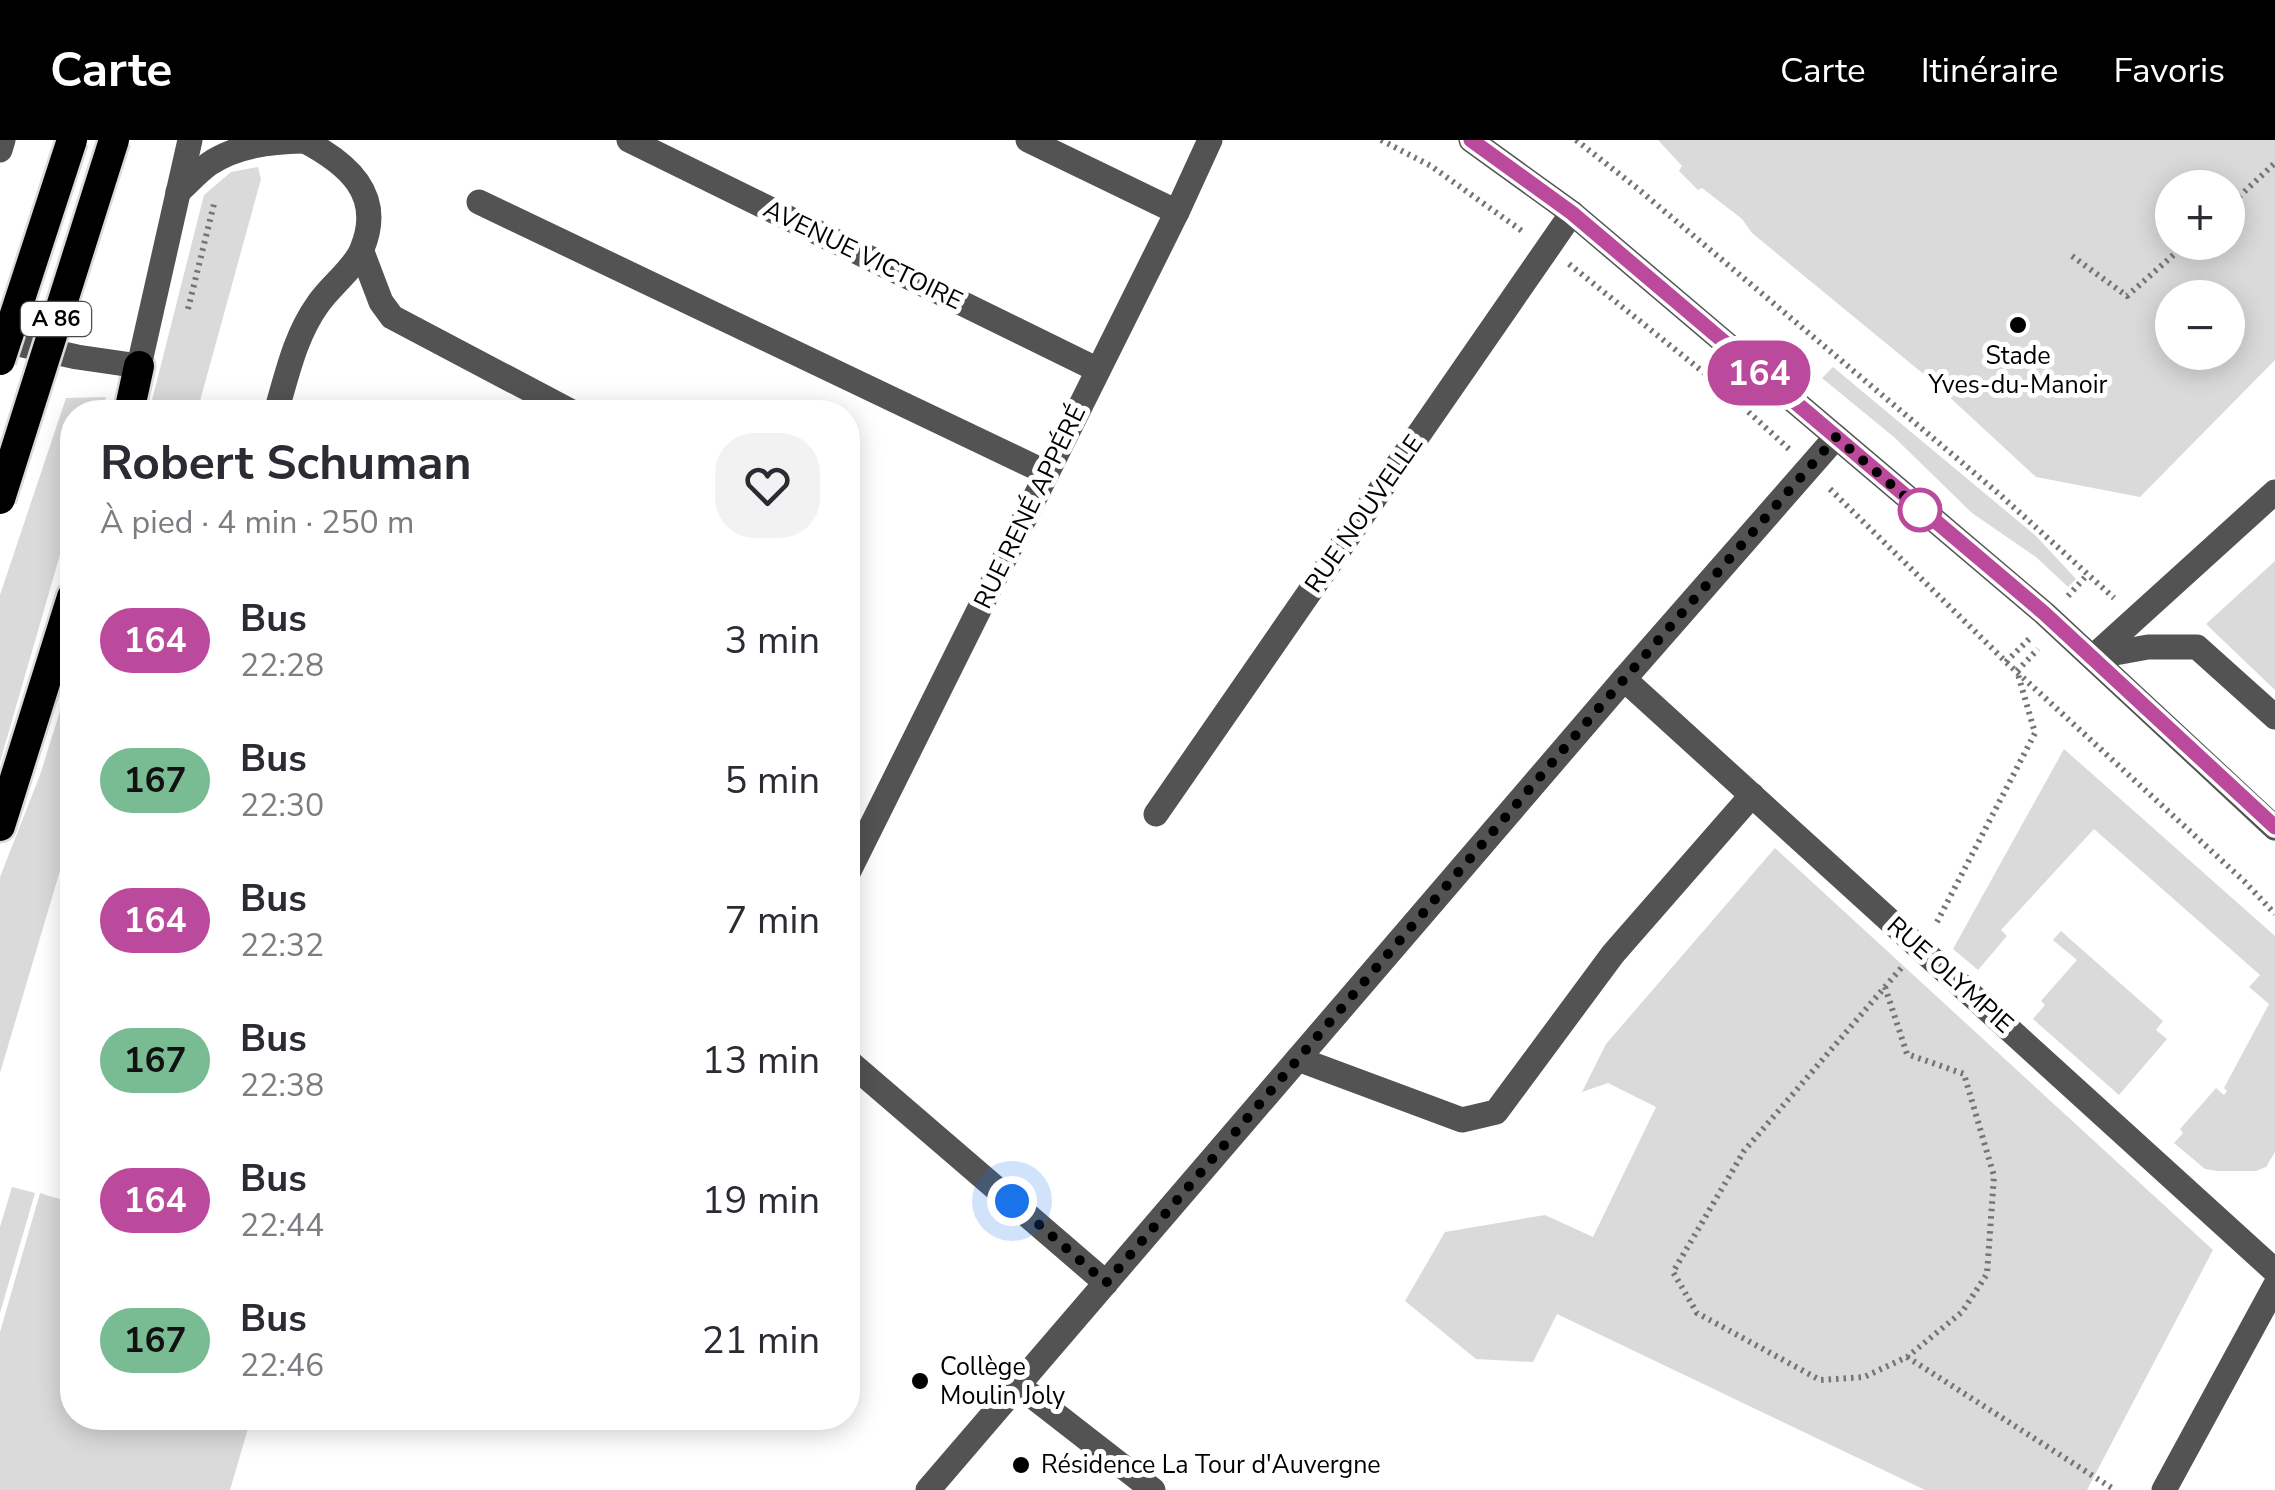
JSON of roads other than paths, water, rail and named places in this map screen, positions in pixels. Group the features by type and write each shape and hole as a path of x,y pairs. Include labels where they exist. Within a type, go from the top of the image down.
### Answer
{"highway":[{"name":"A 86","path":"0,360 72,140"},
{"name":"A 86","path":"0,499 114,140"},
{"path":"133,400 139,366"},
{"path":"0,826 60,635"}],"street":[{"path":"0,150 3,140"},
{"path":"0,340 139,366 190,140"},
{"path":"178,192 208,165 226,156 265,142 303,140 344,165 366,196 369,220 362,252 318,303 297,340 280,400"},
{"name":"AVENUE VICTOIRE","path":"629,140 1098,370"},
{"path":"1028,140 1177,212"},
{"name":"RUE RENÉ APPÉRÉ","path":"860,849 1210,140"},
{"path":"1471,140 1572,213 2060,627 2275,828"},
{"path":"479,202 1046,473"},
{"name":"RUE NOUVELLE","path":"1156,814 1572,213"},
{"path":"362,252 382,302 392,316 550,400"},
{"path":"928,1490 1624,678 1836,437"},
{"path":"2093,657 2275,492"},
{"path":"2093,657 2148,647 2197,648 2275,717"},
{"name":"RUE OLYMPIE","path":"1624,678 2275,1271"},
{"path":"1298,1059 1462,1120 1496,1112 1613,954 1752,795"},
{"path":"860,1071 1106,1283"},
{"path":"2164,1490 2275,1286"},
{"path":"1018,1385 1153,1490"}],"place":[{"name":"Stade Yves-du-Manoir","path":"2018,325"},
{"name":"Collège Moulin Joly","path":"920,1381"},
{"name":"Résidence La Tour d'Auvergne","path":"1021,1465"}]}
